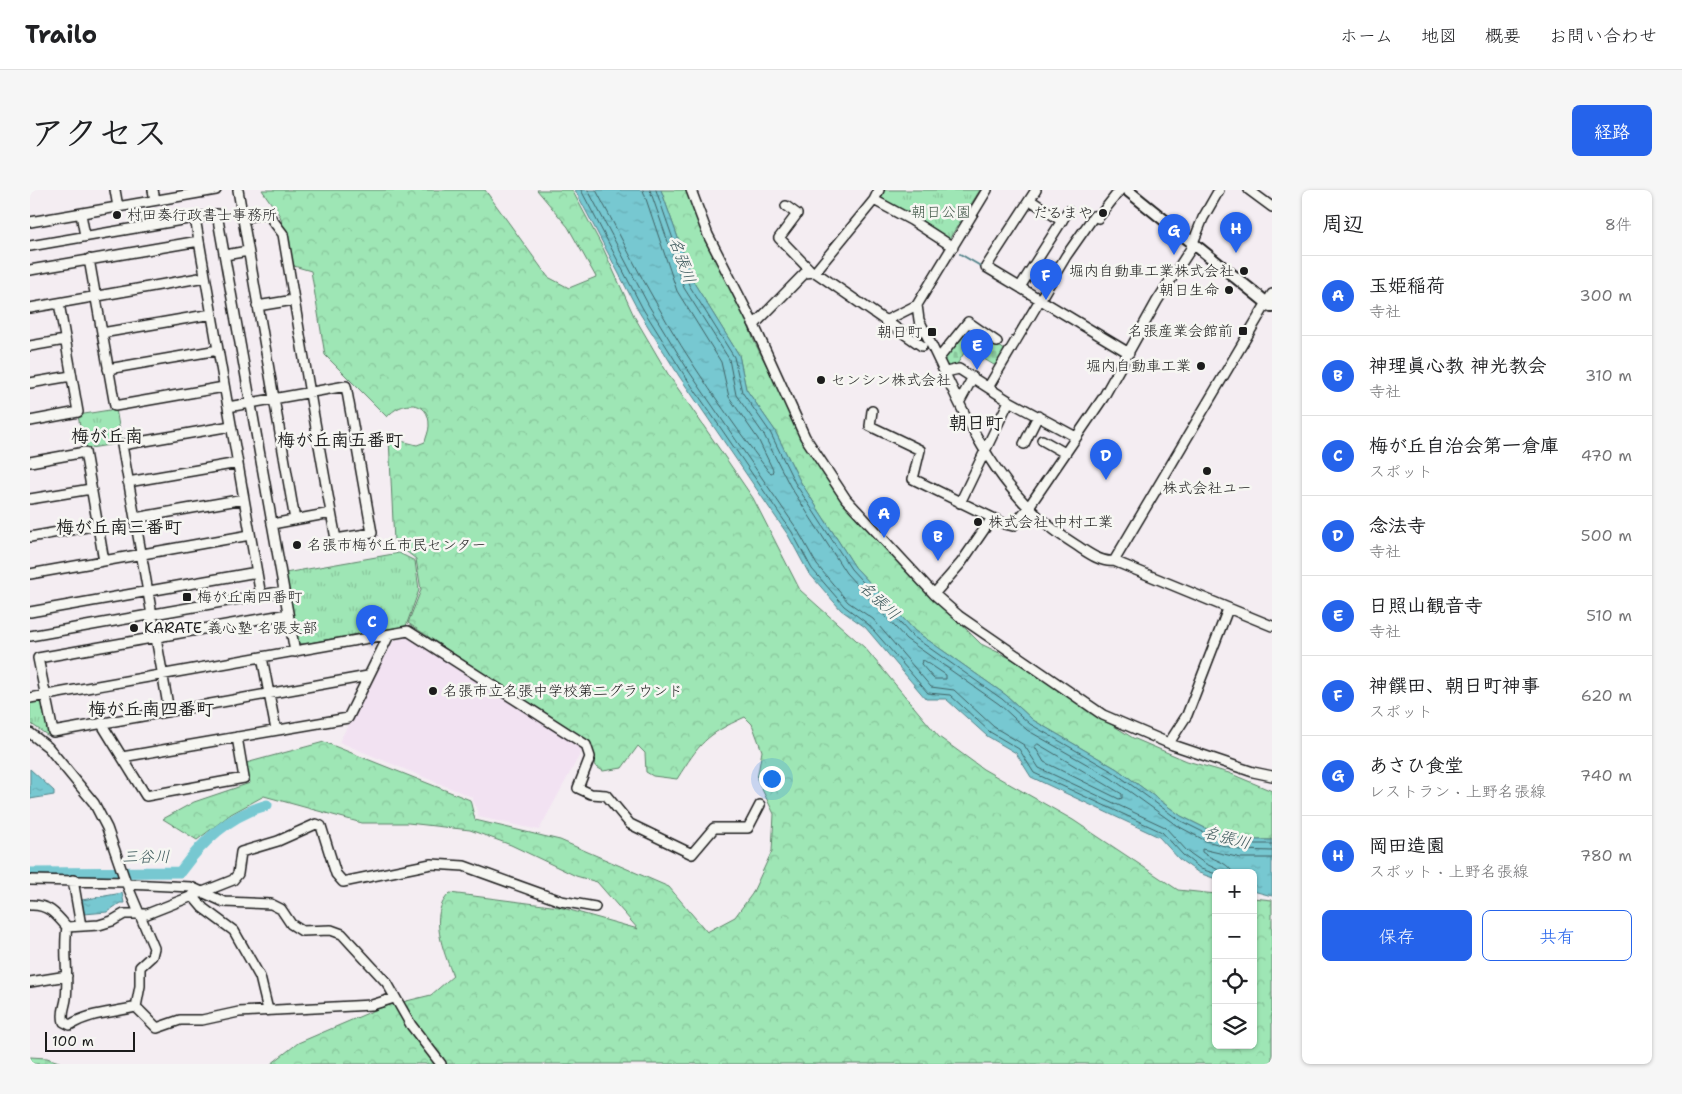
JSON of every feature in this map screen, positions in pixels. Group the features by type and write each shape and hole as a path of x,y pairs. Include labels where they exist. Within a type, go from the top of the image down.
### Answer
{"main road":[{"path":"1127,190 1270,301"}],"street":[{"path":"115,190 118,207"},
{"path":"153,190 155,200"},
{"path":"30,222 216,190"},
{"path":"238,190 295,520"},
{"path":"691,190 708,235 754,325 805,437 840,492 934,594 958,616 1103,715 1169,743 1253,772 1272,776"},
{"path":"754,325 800,278 813,272 876,201 879,190"},
{"path":"885,321 917,305 987,190"},
{"path":"1036,190 986,267 1129,353"},
{"path":"989,386 1087,224 1094,216 1098,218 1120,190"},
{"path":"872,411 870,426 920,450 913,479 960,504 1013,526 1028,508 1076,437 1129,353 1193,242 1203,218 1219,190"},
{"path":"1249,190 1272,207"},
{"path":"1030,200 1062,221"},
{"path":"876,201 953,247"},
{"path":"786,206 797,214 776,240 813,272 922,346"},
{"path":"1020,287 1068,211"},
{"path":"228,407 274,398 310,392 346,386 372,533 336,539 331,514 310,392 294,300 283,234 267,213 242,218"},
{"path":"81,214 85,236"},
{"path":"30,246 217,214 295,652"},
{"path":"194,218 261,596"},
{"path":"30,270 199,241"},
{"path":"225,255 248,252"},
{"path":"89,260 115,406 224,387"},
{"path":"30,308 205,278"},
{"path":"257,306 294,300"},
{"path":"1114,561 1270,301"},
{"path":"30,421 78,412 59,303"},
{"path":"917,305 919,320 984,452 1005,483 1050,528 1082,549 1108,562 1114,561 1272,626"},
{"path":"102,333 212,314"},
{"path":"939,358 968,322 997,342"},
{"path":"30,346 65,340"},
{"path":"108,369 218,350"},
{"path":"946,372 959,369 989,386 1009,402 1076,437"},
{"path":"30,383 71,376"},
{"path":"960,401 973,377"},
{"path":"960,504 1009,402"},
{"path":"1024,444 1038,416"},
{"path":"169,711 122,445 231,426"},
{"path":"1042,440 1065,453"},
{"path":"30,462 85,452 104,561"},
{"path":"128,482 238,463"},
{"path":"30,499 91,489"},
{"path":"135,518 244,499"},
{"path":"272,524 331,514"},
{"path":"934,594 961,563 992,518"},
{"path":"30,537 98,525"},
{"path":"30,574 250,536"},
{"path":"30,612 257,572"},
{"path":"30,636 284,591"},
{"path":"1169,743 1187,715 1228,609"},
{"path":"288,614 38,658 44,696 53,732 368,676"},
{"path":"30,698 408,631 586,745 590,757 578,788 591,794 606,795 630,824 692,854 714,828 748,828 760,805"},
{"path":"122,757 348,718 389,635"},
{"path":"262,657 276,730"},
{"path":"101,723 146,796 244,778 237,737"},
{"path":"30,733 48,747 94,803 107,828 126,882 154,948 152,956 140,967 140,986 136,1007"},
{"path":"67,927 99,925 112,921 124,914 140,914 164,908 201,891 233,880 238,874 241,852 278,841 316,824 322,826 336,874 343,882 431,864 464,866 561,901 595,907"},
{"path":"30,880 73,880 189,886 224,902 275,906 283,912 291,924 302,931 330,930 342,934 387,983 411,1025 441,1064"},
{"path":"73,880 81,926"},
{"path":"192,896 203,908 234,931 260,977 268,1010"},
{"path":"30,905 41,904 54,912 67,927 65,954 67,976 66,999 62,1016 64,1022 70,1025 93,1014 113,1013 136,1007"},
{"path":"30,982 67,976"},
{"path":"136,1007 158,1028 180,1020 202,1020 239,1012 372,1005 394,998"}],"shaded area":[{"name":"名張市立名張中学校第二グラウンド","path":"416,636 584,747 539,830 479,817 472,797 339,742 394,640"}],"green space":[{"path":"262,190 485,190 548,277 569,288 596,277 568,227 537,190 572,190 603,248 634,316 668,374 753,498 800,590 865,648 939,737 983,769 1073,820 1178,890 1212,894 1212,1049 1257,1049 1257,898 1272,900 1272,1064 271,1064 298,1043 382,1007 431,995 453,976 442,945 438,922 443,902 450,893 559,907 638,929 597,882 576,876 511,845 470,830 408,823 362,823 264,796 231,814 197,840 163,819 194,802 250,783 246,763 324,742 470,800 475,820 560,840 669,887 707,932 735,917 752,894 772,851 774,814 757,779 762,751 752,724 745,717 721,729 705,741 677,779 653,776 646,772 645,753 638,746 622,768 603,771 595,766 592,747 408,623 421,590 416,559 394,542 389,438 417,445 425,442 429,428 428,417 420,407 406,405 387,417 325,355 311,271 294,266 280,216"},
{"path":"661,190 689,190 737,295 754,341 788,408 865,526 888,552 981,644 1014,660 1133,738 1187,761 1229,773 1272,791 1272,840 1243,840 1211,831 1181,816 1117,769 1033,720 1006,695 915,631 855,567 800,481 774,429 746,389 739,355 694,283"},
{"name":"朝日公園","path":"884,190 980,190 948,241 878,200"},
{"path":"969,326 1008,352 999,364 994,365 984,359 977,362 964,353 956,366 945,369 941,358"},
{"path":"116,409 122,443 84,449 78,415"},
{"path":"399,553 415,561 419,590 406,626 303,644 298,643 285,573"},
{"path":"38,699 42,702 51,735 47,735 30,723 30,701"},
{"path":"30,1057 47,1058 65,1064 30,1064"}],"water":[{"name":"名張川","path":"575,190 661,190 694,283 739,355 746,389 774,429 800,481 855,567 915,631 1006,695 1033,720 1117,769 1181,816 1211,831 1243,840 1272,840 1272,896 1257,892 1257,869 1212,869 1212,878 1199,873 1179,859 1159,837 1031,777 1016,753 987,736 946,699 926,699 865,627 841,610 808,572 788,535 679,376 639,312"},
{"path":"30,769 54,791 54,795 30,799"},
{"path":"122,893 124,903 120,903 107,912 84,914 82,900"}],"waterway":[{"path":"960,254 984,268"},
{"name":"三谷川","path":"30,873 180,872 217,831 240,815 267,805"}],"place":[{"name":"だるまや","path":"1103,213"},
{"name":"村田奏行政書士事務所","path":"117,215"},
{"name":"岡田造園","path":"1236,253"},
{"name":"あさひ食堂","path":"1174,255"},
{"name":"堀内自動車工業株式会社","path":"1244,271"},
{"name":"朝日生命","path":"1229,290"},
{"name":"神饌田、朝日町神事","path":"1046,300"},
{"name":"名張産業会館前","path":"1243,331"},
{"name":"朝日町","path":"932,332"},
{"name":"堀内自動車工業","path":"1201,366"},
{"name":"日照山観音寺","path":"977,370"},
{"name":"センシン株式会社","path":"821,380"},
{"name":"株式会社ユー","path":"1207,471"},
{"name":"念法寺","path":"1106,480"},
{"name":"株式会社 中村工業","path":"978,522"},
{"name":"玉姫稲荷","path":"884,538"},
{"name":"名張市梅が丘市民センター","path":"297,545"},
{"name":"神理眞心教 神光教会","path":"938,561"},
{"name":"梅が丘南四番町","path":"187,597"},
{"name":"KARATE 義心塾 名張支部","path":"134,628"},
{"name":"梅が丘自治会第一倉庫","path":"372,646"},
{"name":"名張市立名張中学校第二グラウンド","path":"433,691"}],"district":[{"name":"朝日町","path":"976,423"},
{"name":"梅が丘南","path":"107,436"},
{"name":"梅が丘南五番町","path":"340,440"},
{"name":"梅が丘南三番町","path":"119,527"},
{"name":"梅が丘南四番町","path":"151,709"}]}
